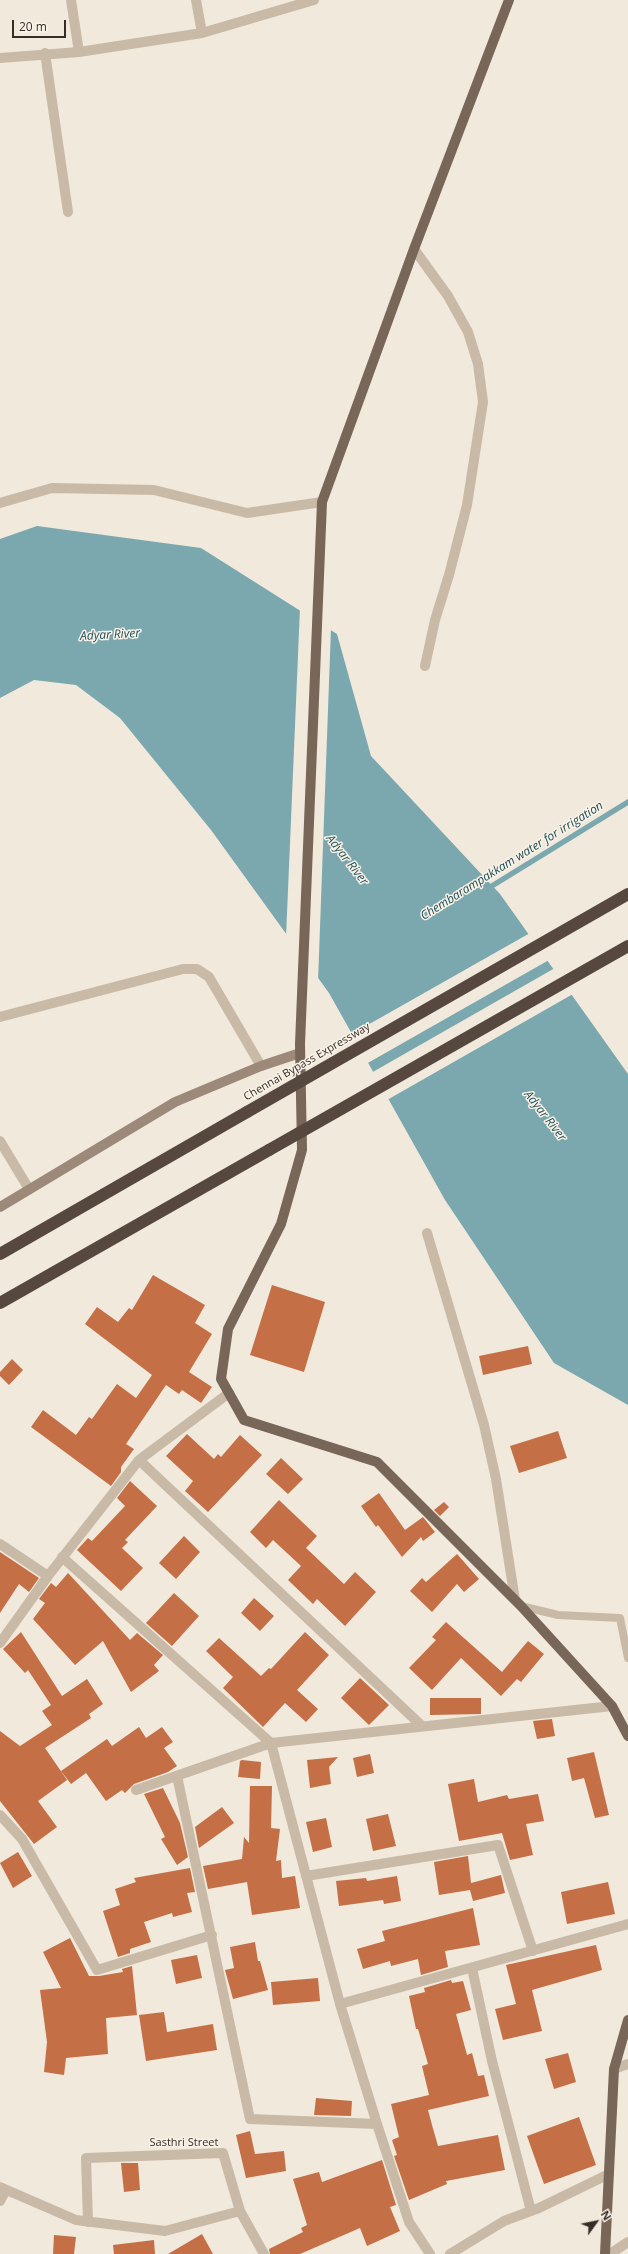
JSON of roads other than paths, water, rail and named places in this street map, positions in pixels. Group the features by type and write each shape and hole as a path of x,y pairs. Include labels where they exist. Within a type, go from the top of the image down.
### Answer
{"highway":[{"name":"Chennai Bypass Expressway","path":"0,1254 628,894"},
{"path":"0,1303 628,946"}],"main road":[{"path":"509,0 414,249 322,502 320,520 300,1049 302,1150 281,1224 228,1329 221,1379 244,1420 377,1462 518,1603 612,1706 628,1736"},
{"path":"605,2254 614,2069 628,2020"}],"street":[{"path":"71,0 79,52"},
{"path":"196,0 202,32"},
{"path":"0,58 79,52 202,32 314,0"},
{"path":"45,54 68,212"},
{"path":"414,249 448,296 468,332 478,364 483,402 467,505 449,575 435,620 425,666"},
{"path":"0,502 52,488 154,490 247,513 322,502"},
{"path":"0,1017 183,969 197,969 209,977 261,1066"},
{"path":"0,1207 175,1102 300,1049"},
{"path":"0,1140 29,1189"},
{"path":"427,1233 484,1425 496,1479 518,1603"},
{"path":"0,1643 62,1557 139,1460 229,1393"},
{"path":"139,1460 422,1726"},
{"path":"0,1544 48,1576"},
{"path":"62,1557 271,1743 340,2004 377,2124 409,2222 430,2254"},
{"path":"136,1790 271,1743 612,1706"},
{"path":"177,1776 250,2119 377,2124"},
{"path":"0,1816 22,1839 98,1970 212,1935"},
{"path":"306,1876 498,1845 533,1951"},
{"path":"340,2004 628,1924"},
{"path":"472,1968 492,2061 531,2211"},
{"path":"614,2069 628,2064"},
{"name":"Sasthri Street","path":"88,2222 86,2158 223,2153 240,2211 264,2254"},
{"path":"450,2254 504,2221 531,2211 609,2174"},
{"path":"0,2201 3,2188 76,2220 165,2231 240,2211"},
{"path":"610,2254 628,2242"}],"lane":[{"path":"518,1603 558,1614 620,1618 628,1658"}],"water":[{"name":"Adyar River","path":"37,526 201,548 337,634 371,756 500,894 628,1074 628,1405 554,1363 445,1200 329,993 211,830 120,718 76,685 34,680 0,698 0,539"}],"waterway":[{"name":"Chembarampakkam water for irrigation","path":"487,889 628,802"}]}
